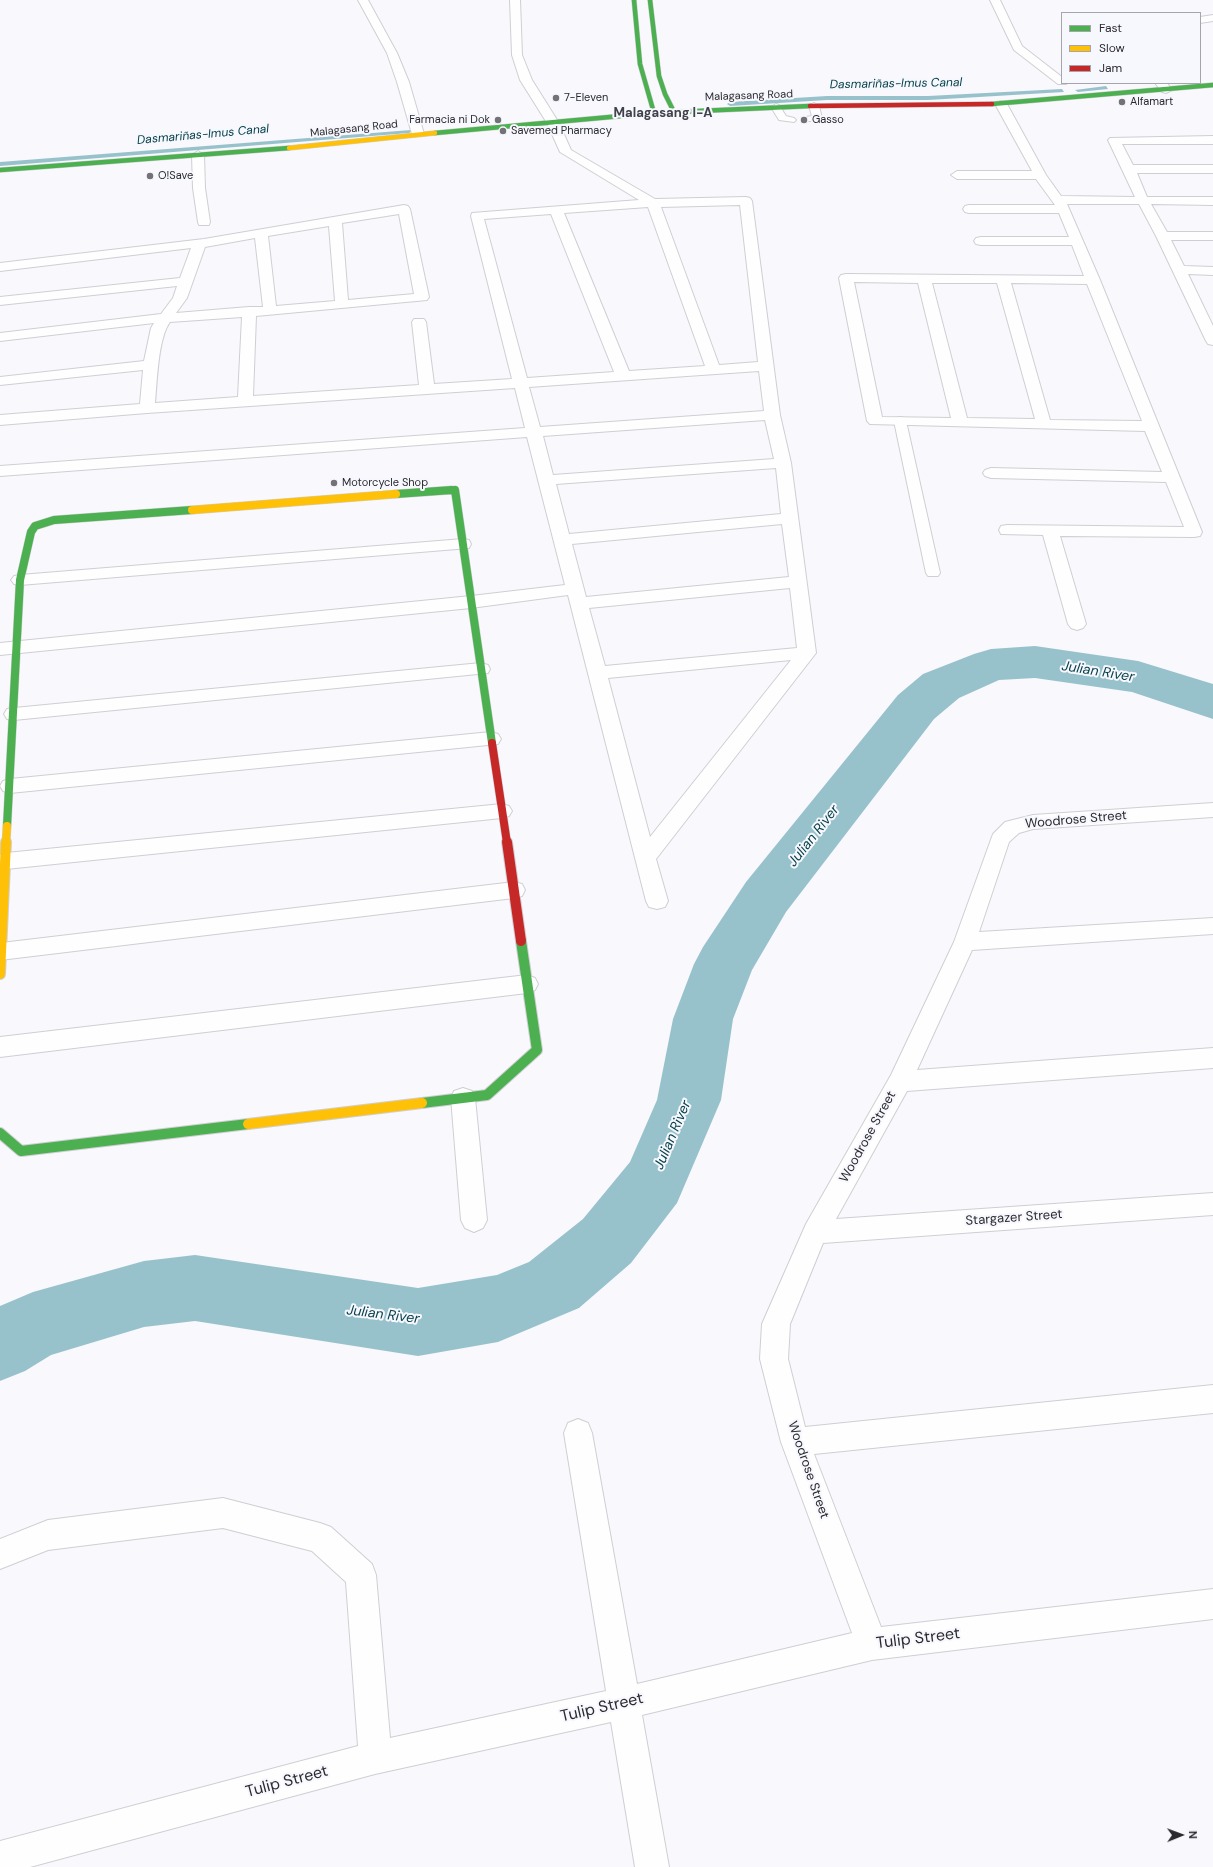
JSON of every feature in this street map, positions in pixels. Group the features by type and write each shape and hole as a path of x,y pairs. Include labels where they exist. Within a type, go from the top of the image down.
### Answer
{"street":[{"path":"363,0 392,54 418,134"},
{"path":"515,0 514,30 518,55 526,80 553,123 566,152 653,203 713,369"},
{"path":"634,0 640,64 654,113"},
{"path":"650,0 659,76 664,94 674,112"},
{"path":"995,0 1018,48 1061,81"},
{"path":"1201,20 1213,18"},
{"path":"1064,84 1075,97"},
{"name":"Malagasang Road","path":"0,170 305,147 418,134 654,113 814,106 1002,104 1164,86 1213,84"},
{"path":"1002,104 1040,175 1061,205 1093,280 1172,477 1200,532 1007,530"},
{"path":"1213,140 1114,140 1143,201 1163,236 1197,311 1213,341"},
{"path":"198,155 199,188 204,222"},
{"path":"1129,169 1213,169"},
{"path":"957,175 1040,175"},
{"path":"646,857 807,652 783,463 772,415 746,201 653,203 477,216 548,480 562,540 657,901"},
{"path":"969,209 1143,201 1213,201"},
{"path":"0,267 199,244 404,209 422,297 270,311 249,311 164,318 0,337"},
{"path":"556,210 623,375"},
{"path":"335,221 342,305"},
{"path":"261,233 270,311"},
{"path":"1163,236 1213,236"},
{"path":"981,241 1077,241"},
{"path":"147,408 151,365 158,328 180,298 199,244"},
{"path":"1179,270 1213,271"},
{"path":"1093,280 846,278 875,421 1152,426"},
{"path":"924,279 960,422"},
{"path":"0,302 187,280"},
{"path":"1003,280 1044,424"},
{"path":"246,401 249,311"},
{"path":"1197,311 1213,311"},
{"path":"419,322 426,388"},
{"path":"0,381 151,365"},
{"path":"0,420 426,388 767,366"},
{"path":"0,471 772,415"},
{"path":"548,480 783,463"},
{"path":"991,473 1172,477"},
{"path":"0,974 14,714 8,648 20,580 31,532 35,526 54,520 455,490 537,1050 487,1095 21,1151 0,1133"},
{"path":"562,540 789,518"},
{"path":"1050,531 1077,624"},
{"path":"20,580 463,544"},
{"path":"8,648 471,602 797,582"},
{"path":"597,674 807,652"},
{"path":"14,714 481,669"},
{"path":"10,786 491,739"},
{"name":"Woodrose Street","path":"872,1644 795,1442 774,1359 776,1324 815,1232 900,1081 965,942 1000,839 1012,827 1033,822 1213,810"},
{"path":"6,861 502,811"},
{"path":"1,952 514,890"},
{"path":"965,942 1213,926"},
{"path":"0,1047 527,984"},
{"path":"900,1081 1213,1058"},
{"path":"463,1098 474,1220"},
{"name":"Stargazer Street","path":"815,1232 1213,1204"},
{"path":"795,1442 1213,1398"},
{"path":"578,1432 652,1867"},
{"path":"0,1554 48,1535 223,1513 320,1538 361,1575 375,1758"},
{"name":"Tulip Street","path":"0,1858 375,1758 624,1703 872,1644 1213,1604"}],"lane":[{"path":"809,119 817,118 814,106"},
{"path":"776,107 782,118 792,120"},
{"path":"900,421 933,573"}],"waterway":[{"name":"Dasmariñas-Imus Canal","path":"1078,90 1106,88"},
{"name":"Dasmariñas-Imus Canal","path":"730,104 827,98 928,98 1062,91"},
{"name":"Dasmariñas-Imus Canal","path":"0,164 409,131"},
{"name":"Julian River","path":"0,1346 33,1326 144,1294 195,1288 418,1322 498,1308 554,1285 607,1241 654,1182 689,1100 703,1019 724,964 766,897 916,707 941,686 991,665 1035,662 1138,677 1213,702"}],"traffic: fast":[{"path":"634,0 640,64 654,113"},
{"path":"650,0 659,76 665,94 674,112"},
{"path":"992,104 1213,85"},
{"path":"435,133 654,113 810,106"},
{"path":"0,170 289,148"},
{"path":"396,494 455,490 492,743"},
{"path":"7,826 20,580 31,532 35,526 54,520 192,510"},
{"path":"422,1103 487,1095 537,1050 521,941"},
{"path":"0,1133 21,1151 248,1124"}],"traffic: slow":[{"path":"289,148 435,133"},
{"path":"192,510 396,494"},
{"path":"0,974 7,826"},
{"path":"248,1124 422,1103"}],"traffic: jam":[{"path":"810,106 992,104"},
{"path":"492,743 521,941"}],"place":[{"name":"7-Eleven","path":"556,98"},
{"name":"Alfamart","path":"1122,102"},
{"name":"Farmacia ni Dok","path":"498,120"},
{"name":"Gasso","path":"804,120"},
{"name":"Savemed Pharmacy","path":"503,131"},
{"name":"O!Save","path":"150,176"},
{"name":"Motorcycle Shop","path":"334,483"}],"district":[{"name":"Malagasang I-A","path":"663,114"}]}
